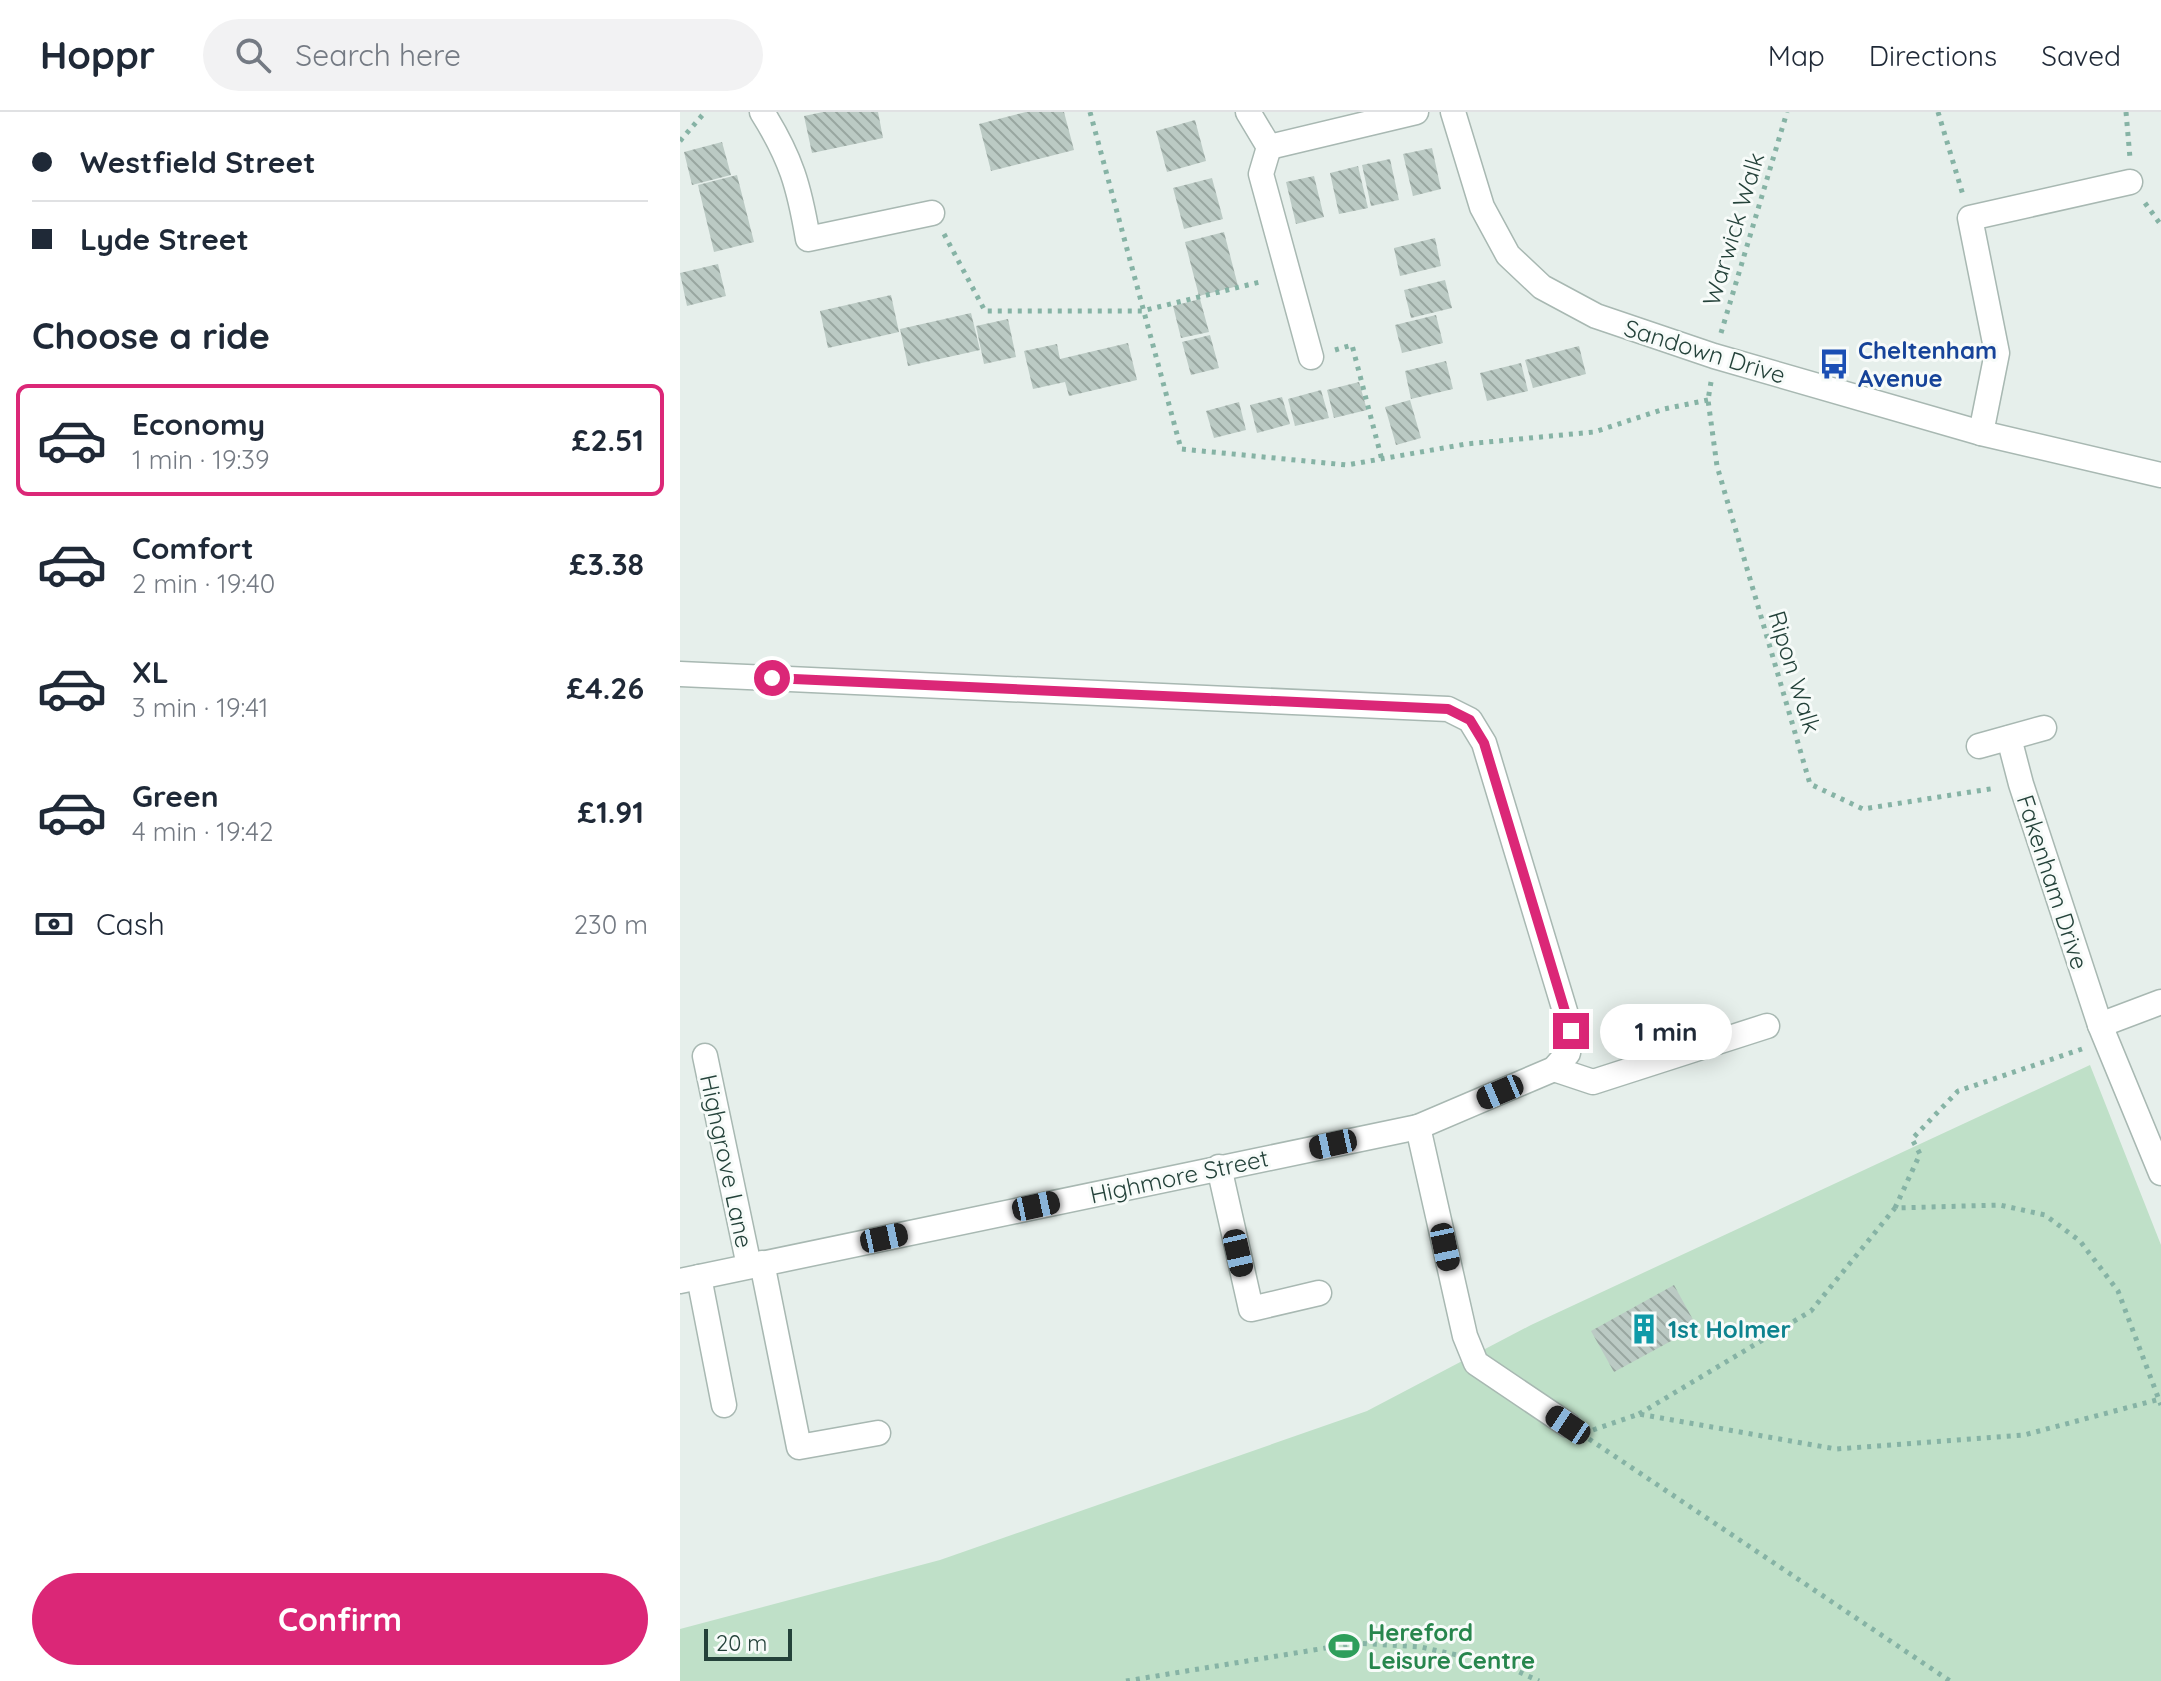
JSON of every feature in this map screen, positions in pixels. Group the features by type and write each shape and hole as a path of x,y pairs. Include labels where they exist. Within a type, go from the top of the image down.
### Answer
{"street":[{"path":"762,112 790,160 802,200 808,239 932,213"},
{"path":"1248,112 1269,147 1261,174 1311,357"},
{"path":"1269,147 1416,112"},
{"name":"Sandown Drive","path":"1453,112 1482,207 1508,255 1542,287 1596,316 1714,356 1981,433 2161,475"},
{"path":"1981,433 1997,353 1970,218 2130,182"},
{"path":"680,674 1448,709 1470,720 1484,743 1571,1031 1561,1061 1593,1082 1767,1026"},
{"path":"1979,746 2044,728"},
{"name":"Fakenham Drive","path":"2009,738 2021,784 2103,1033 2161,1173"},
{"path":"2103,1033 2161,1002"},
{"name":"Highgrove Lane","path":"705,1056 799,1447 878,1433"},
{"name":"Highmore Street","path":"689,1279 1418,1127 1561,1061"},
{"path":"1418,1127 1465,1336 1476,1363 1575,1430"},
{"path":"1219,1167 1251,1309 1319,1293"},
{"path":"689,1279 724,1405"}],"path":[{"path":"680,141 705,112"},
{"name":"Warwick Walk","path":"1714,356 1787,112"},
{"path":"1938,112 1970,218"},
{"path":"932,213 985,311 1142,311 1289,275"},
{"path":"1311,357 1352,345 1382,460"},
{"name":"Ripon Walk","path":"1714,356 1708,400 1717,466 1810,784 1863,809 2021,784"},
{"path":"1575,1430 1639,1414 1811,1311 1895,1208 1920,1154 1912,1139 1958,1091 2103,1033"},
{"path":"1639,1414 1836,1449 2024,1435 2160,1401 2118,1291 2080,1241 2045,1215 2000,1205 1895,1208"},
{"path":"1575,1430 1950,1681"},
{"path":"1126,1681 1356,1643 1421,1647 1506,1666 1539,1681"}],"green space":[{"path":"2090,1065 2161,1245 2161,1681 680,1681 680,1629 940,1560 1367,1411 1531,1325"}],"building":[{"path":"823,112 878,112 883,138 812,153 804,116"},
{"path":"1026,112 1064,112 1074,150 991,171 979,124"},
{"path":"1195,120 1206,161 1167,172 1156,131"},
{"path":"722,142 731,175 692,185 684,152"},
{"path":"1432,148 1441,189 1413,196 1403,154"},
{"path":"1390,159 1399,200 1371,206 1362,165"},
{"path":"1358,166 1368,208 1339,214 1330,173"},
{"path":"737,175 754,242 714,252 698,185"},
{"path":"1314,176 1324,217 1296,224 1286,182"},
{"path":"1212,178 1223,219 1184,229 1173,188"},
{"path":"1224,232 1238,286 1199,296 1185,242"},
{"path":"1435,238 1441,266 1400,276 1394,248"},
{"path":"718,264 726,296 687,306 680,273"},
{"path":"1445,280 1452,308 1411,318 1404,290"},
{"path":"891,295 899,332 828,348 820,311"},
{"path":"1200,299 1209,332 1181,338 1173,306"},
{"path":"971,313 980,350 908,366 900,329"},
{"path":"1436,315 1443,343 1402,353 1395,325"},
{"path":"1008,319 1016,357 984,364 976,326"},
{"path":"1210,335 1219,368 1191,375 1182,342"},
{"path":"1128,343 1137,380 1069,396 1065,382 1033,389 1024,351 1057,344 1060,359"},
{"path":"1579,346 1586,374 1533,388 1525,360"},
{"path":"1446,361 1453,389 1411,399 1405,371"},
{"path":"1521,363 1528,391 1487,401 1480,373"},
{"path":"1359,382 1367,410 1334,418 1327,390"},
{"path":"1321,390 1329,418 1295,426 1288,399"},
{"path":"1282,397 1290,424 1257,433 1250,405"},
{"path":"1410,400 1421,438 1396,445 1385,407"},
{"path":"1239,402 1246,430 1214,438 1206,411"},
{"name":"1st Holmer","path":"1674,1285 1697,1327 1614,1372 1591,1331"}],"place":[{"name":"Cheltenham Avenue","path":"1834,364"},
{"name":"1st Holmer","path":"1644,1329"},
{"name":"Hereford Leisure Centre","path":"1344,1646"}],"route":[{"path":"772,678 1448,709 1470,720 1484,743 1571,1031"}]}
